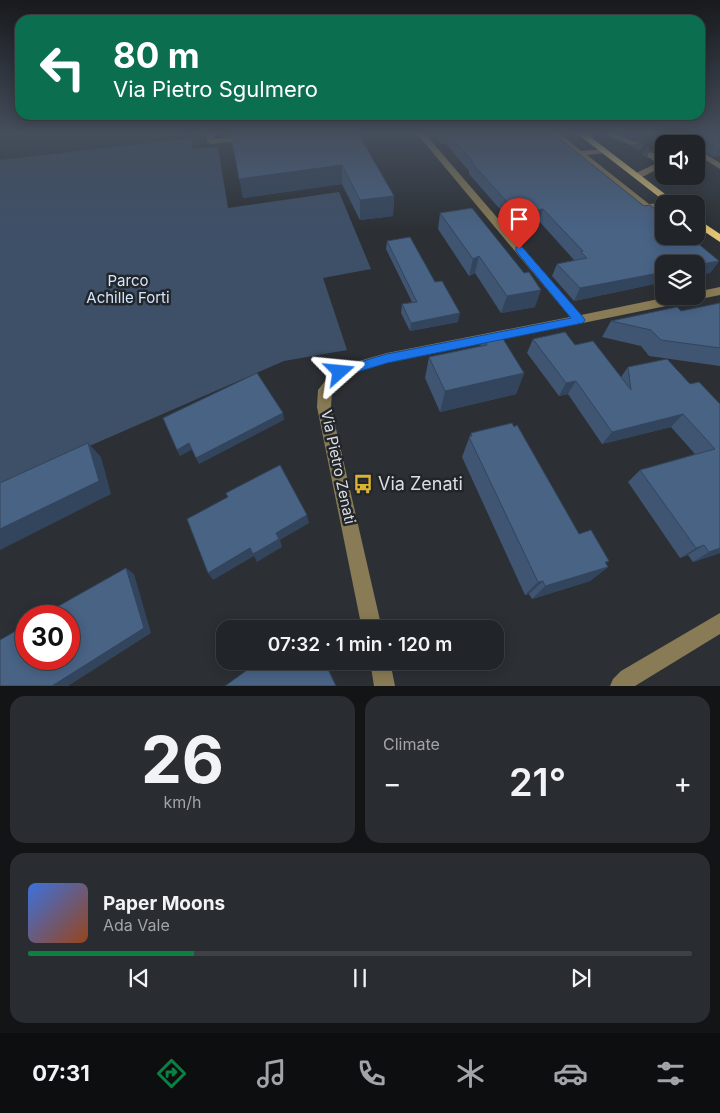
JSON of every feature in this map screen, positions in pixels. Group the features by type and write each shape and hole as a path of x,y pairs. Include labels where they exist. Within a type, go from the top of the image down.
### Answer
{"main road":[{"path":"625,167 662,195"},
{"path":"705,228 720,239"}],"street":[{"path":"449,167 579,320"},
{"path":"597,167 647,207 655,207"},
{"path":"637,176 655,167"},
{"name":"Via Pietro Zenati","path":"705,294 720,291"},
{"name":"Via Pietro Zenati","path":"370,620 324,407 325,390 340,372 352,367 655,304"},
{"path":"620,686 628,678 720,623"},
{"path":"382,670 385,686"}],"green space":[{"name":"Parco Achille Forti","path":"0,167 221,167 228,208 339,192 371,269 323,278 347,350 284,361 0,485"}],"building":[{"path":"237,167 327,167 239,179"},
{"path":"343,167 377,167 394,196 360,200"},
{"path":"476,167 595,167 644,206 650,205 655,209 655,245 700,245 719,261 705,263 705,255 655,255 655,274 580,288 557,264 587,258 581,252 583,251 543,209 517,213"},
{"path":"472,208 524,273 529,272 541,290 507,296 479,256 473,259 440,213"},
{"path":"410,237 435,282 442,281 460,313 411,323 402,304 417,302 387,241"},
{"path":"720,303 720,348 661,340 651,330 611,321 677,307 681,311"},
{"path":"565,332 575,345 593,341 631,390 628,367 667,359 690,384 699,382 720,404 720,548 709,552 704,545 696,548 640,470 715,449 683,414 612,432 576,381 566,383 533,339"},
{"path":"500,334 524,373 445,391 429,357 487,345 483,337"},
{"path":"257,373 283,413 196,458 189,443 177,450 163,418"},
{"path":"512,423 514,427 517,425 579,534 591,530 609,561 605,562 608,567 545,586 543,581 538,582 469,437 472,436 471,433"},
{"path":"88,443 99,481 0,529 0,483"},
{"path":"280,465 307,515 276,533 279,539 253,554 250,548 208,573 187,519 228,497 226,493"},
{"path":"126,568 144,628 80,668 80,605 60,605"},
{"path":"15,631 15,670 77,670 52,686 0,686 0,640"},
{"path":"247,670 328,670 336,686 225,686"}],"place":[{"name":"Via Zenati","path":"363,484"}],"route":[{"path":"340,372 387,358 579,320 519,249"}]}
